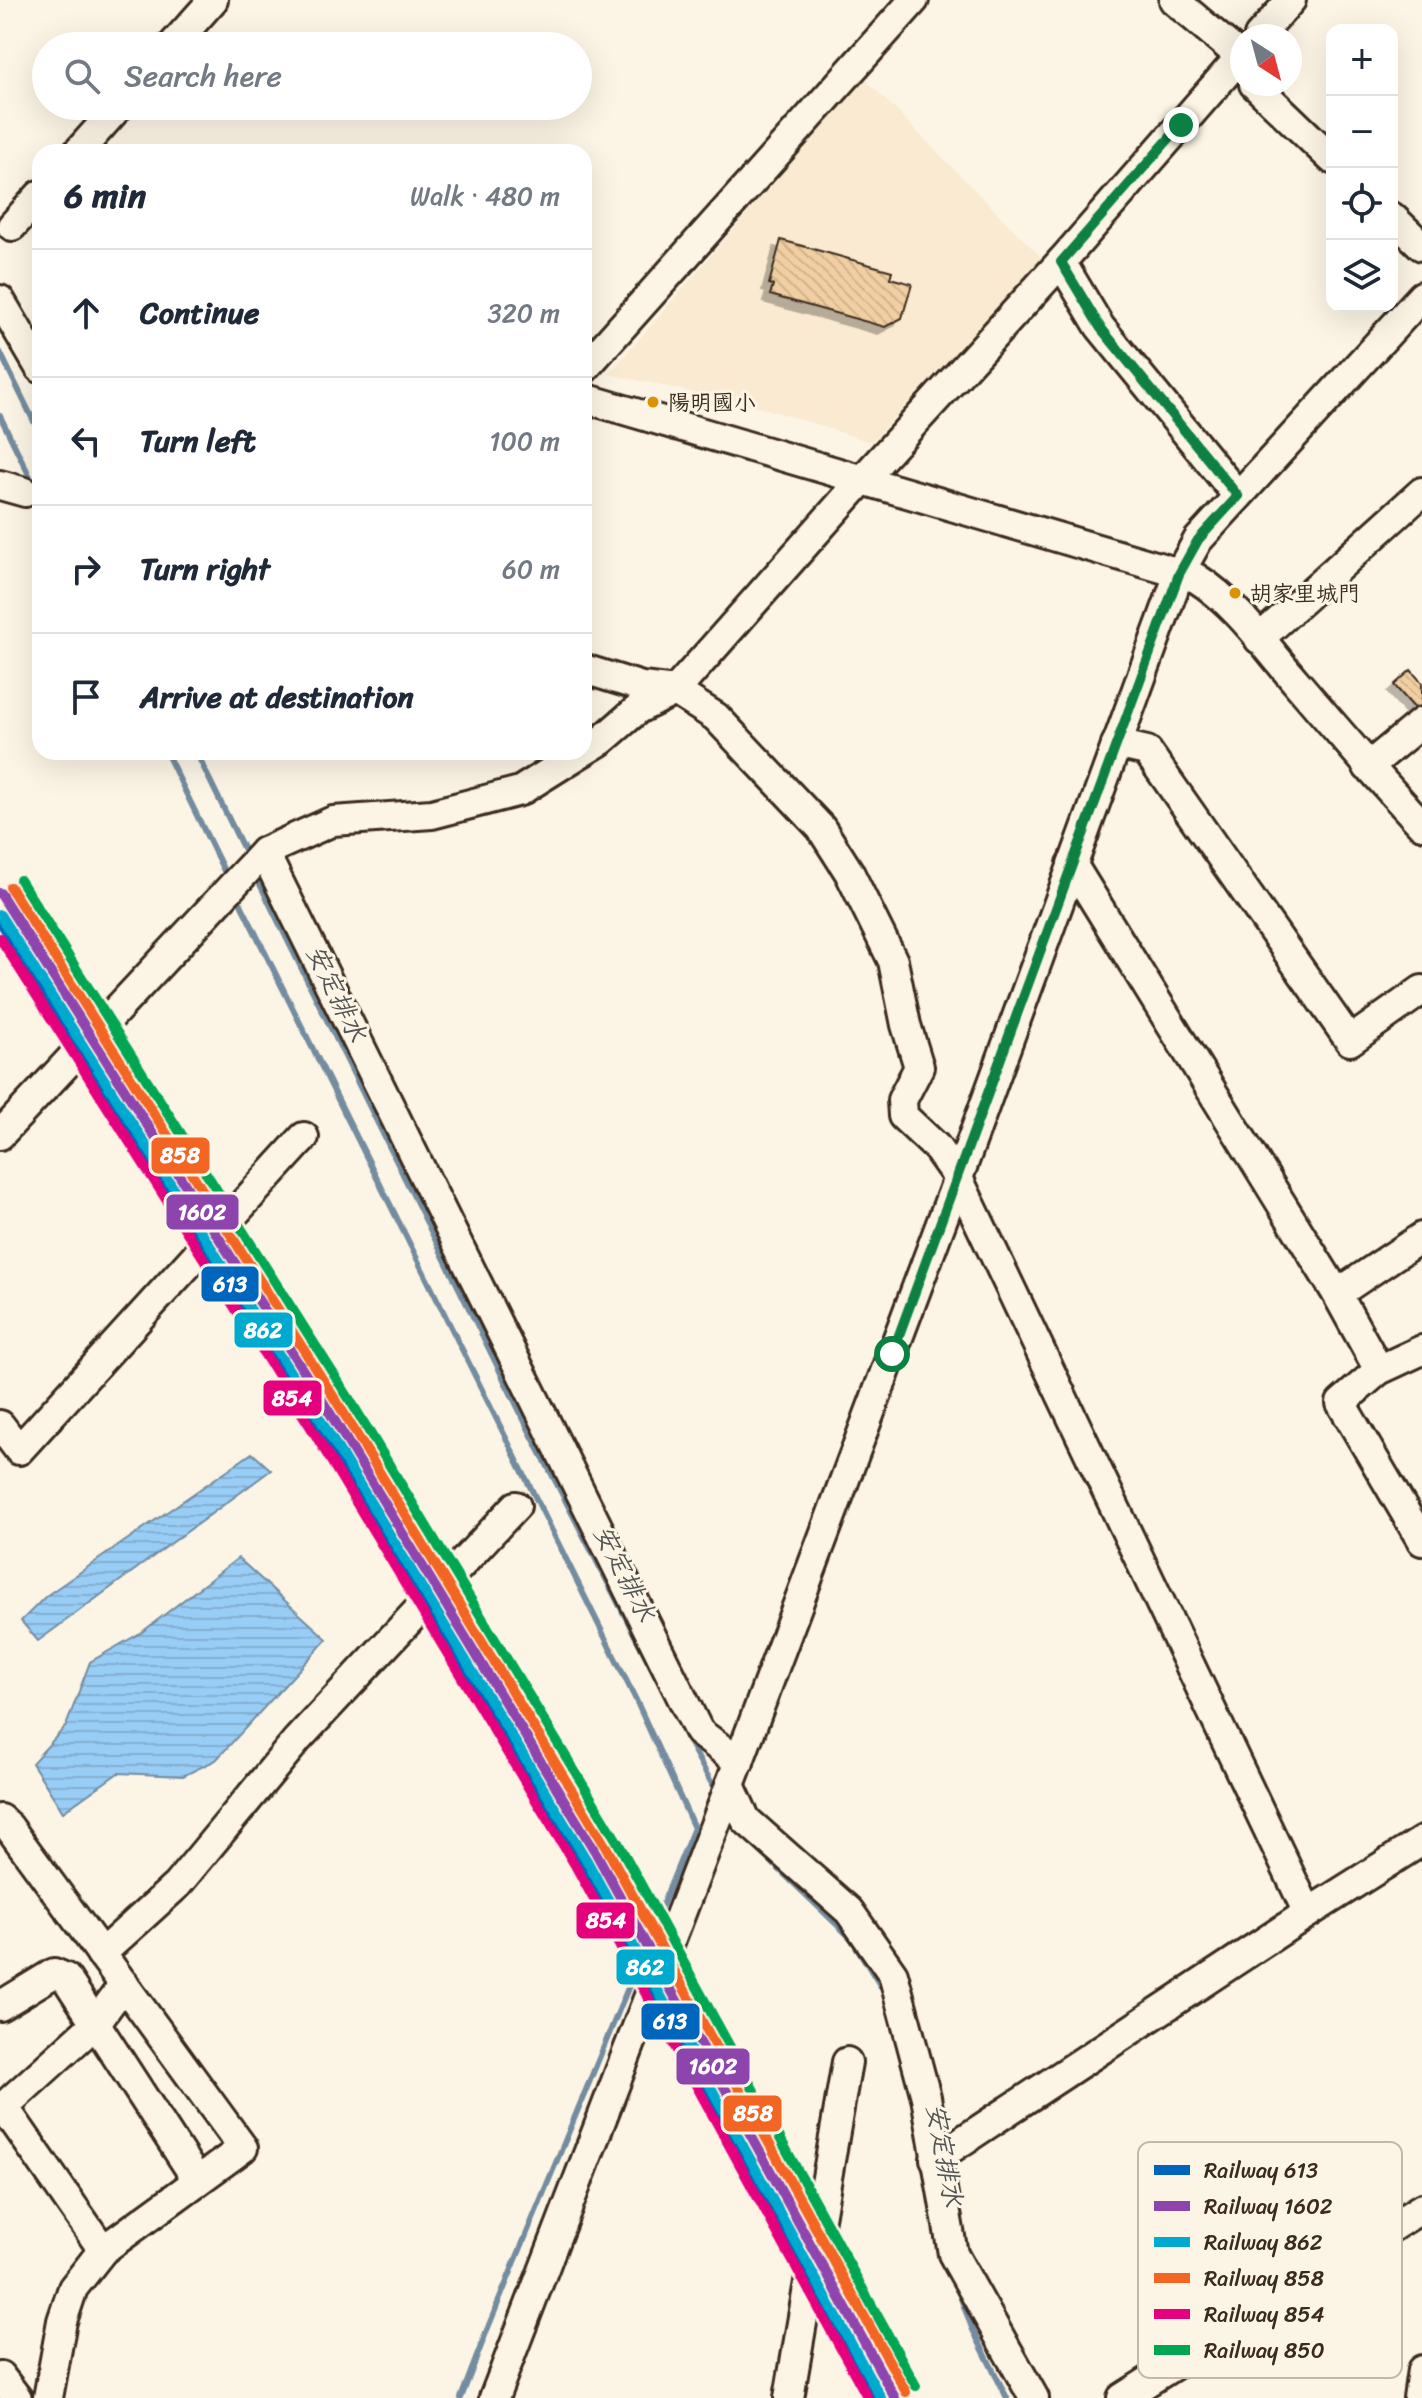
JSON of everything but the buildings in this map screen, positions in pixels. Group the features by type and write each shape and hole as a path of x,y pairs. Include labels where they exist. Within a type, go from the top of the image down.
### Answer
{"street":[{"path":"184,32 213,0"},
{"path":"592,360 914,0"},
{"path":"1174,0 1230,38"},
{"path":"1269,24 1291,0"},
{"path":"592,746 638,709 675,691 1061,262 1230,68"},
{"path":"1266,96 1326,153"},
{"path":"85,144 107,120"},
{"path":"6,224 32,202"},
{"path":"1398,223 1422,246"},
{"path":"6,224 32,232"},
{"path":"1061,262 1100,327 1238,496"},
{"path":"0,300 32,354"},
{"path":"494,2398 729,1790 1179,574 1198,540 1420,301"},
{"path":"592,400 1196,578 1214,589 1422,825"},
{"path":"1259,639 1422,492"},
{"path":"592,671 642,687 675,691 716,717 821,828 849,872 893,961 906,1025 919,1067 902,1100 903,1116 936,1147 958,1178 1308,1913"},
{"path":"1368,767 1422,722"},
{"path":"1116,744 1147,751 1350,1041 1422,990"},
{"path":"0,1135 247,871 333,821 432,814 520,791 569,760"},
{"path":"1072,864 1337,1294 1379,1370"},
{"path":"247,871 746,1820 849,1911 893,1974 926,2097 953,2254 1034,2398"},
{"path":"0,1425 19,1450 304,1137"},
{"path":"1337,1294 1422,1237"},
{"path":"1422,1350 1379,1370 1341,1403 1422,1541"},
{"path":"101,1954 177,1885 297,1740 516,1506"},
{"path":"0,1819 9,1827 243,2148 103,2250 73,2288 62,2321 48,2398"},
{"path":"935,2159 1422,1841"},
{"path":"0,2006 54,1973 66,1978 197,2180"},
{"path":"103,2250 2,2108 95,2024 124,1984"},
{"path":"789,2398 847,2062"},
{"path":"1402,2221 1422,2208"},
{"path":"1418,2398 1422,2370"},
{"path":"0,2376 17,2398"},
{"path":"1122,2398 1154,2378"}],"shaded area":[{"name":"陽明國小","path":"864,78 1043,259 871,442 767,409 609,374"}],"water":[{"path":"252,1453 271,1470 38,1641 21,1621 46,1596"},
{"path":"238,1558 327,1639 216,1760 183,1776 118,1773 63,1812 32,1763 66,1726 90,1662 142,1632"}],"waterway":[{"name":"安定排水","path":"0,352 32,418"},
{"path":"0,416 32,481"},
{"path":"170,760 227,877"},
{"name":"安定排水","path":"200,760 248,858"},
{"name":"安定排水","path":"254,872 528,1428 657,1678"},
{"path":"236,894 636,1700 694,1828 461,2398"},
{"name":"安定排水","path":"687,1738 718,1795"},
{"name":"安定排水","path":"757,1848 851,1938 886,1995"},
{"name":"安定排水","path":"956,2285 972,2328 1007,2398"}],"rail line":[{"name":"850","path":"20,880 350,1400 617,1841 916,2386"},
{"name":"858","path":"10,887 340,1407 606,1847 906,2392"},
{"name":"1602","path":"0,893 330,1413 596,1853 895,2398"},
{"name":"862","path":"0,915 320,1419 586,1859 881,2398"},
{"name":"613","path":"0,921 317,1421 582,1861 877,2398"},
{"name":"854","path":"0,938 310,1426 575,1865 868,2398"}],"place":[{"name":"陽明國小","path":"653,402"},
{"name":"胡家里城門","path":"1235,593"}],"route":[{"path":"892,1354 1179,574 1198,540 1238,496 1100,327 1061,262 1181,125"}]}
